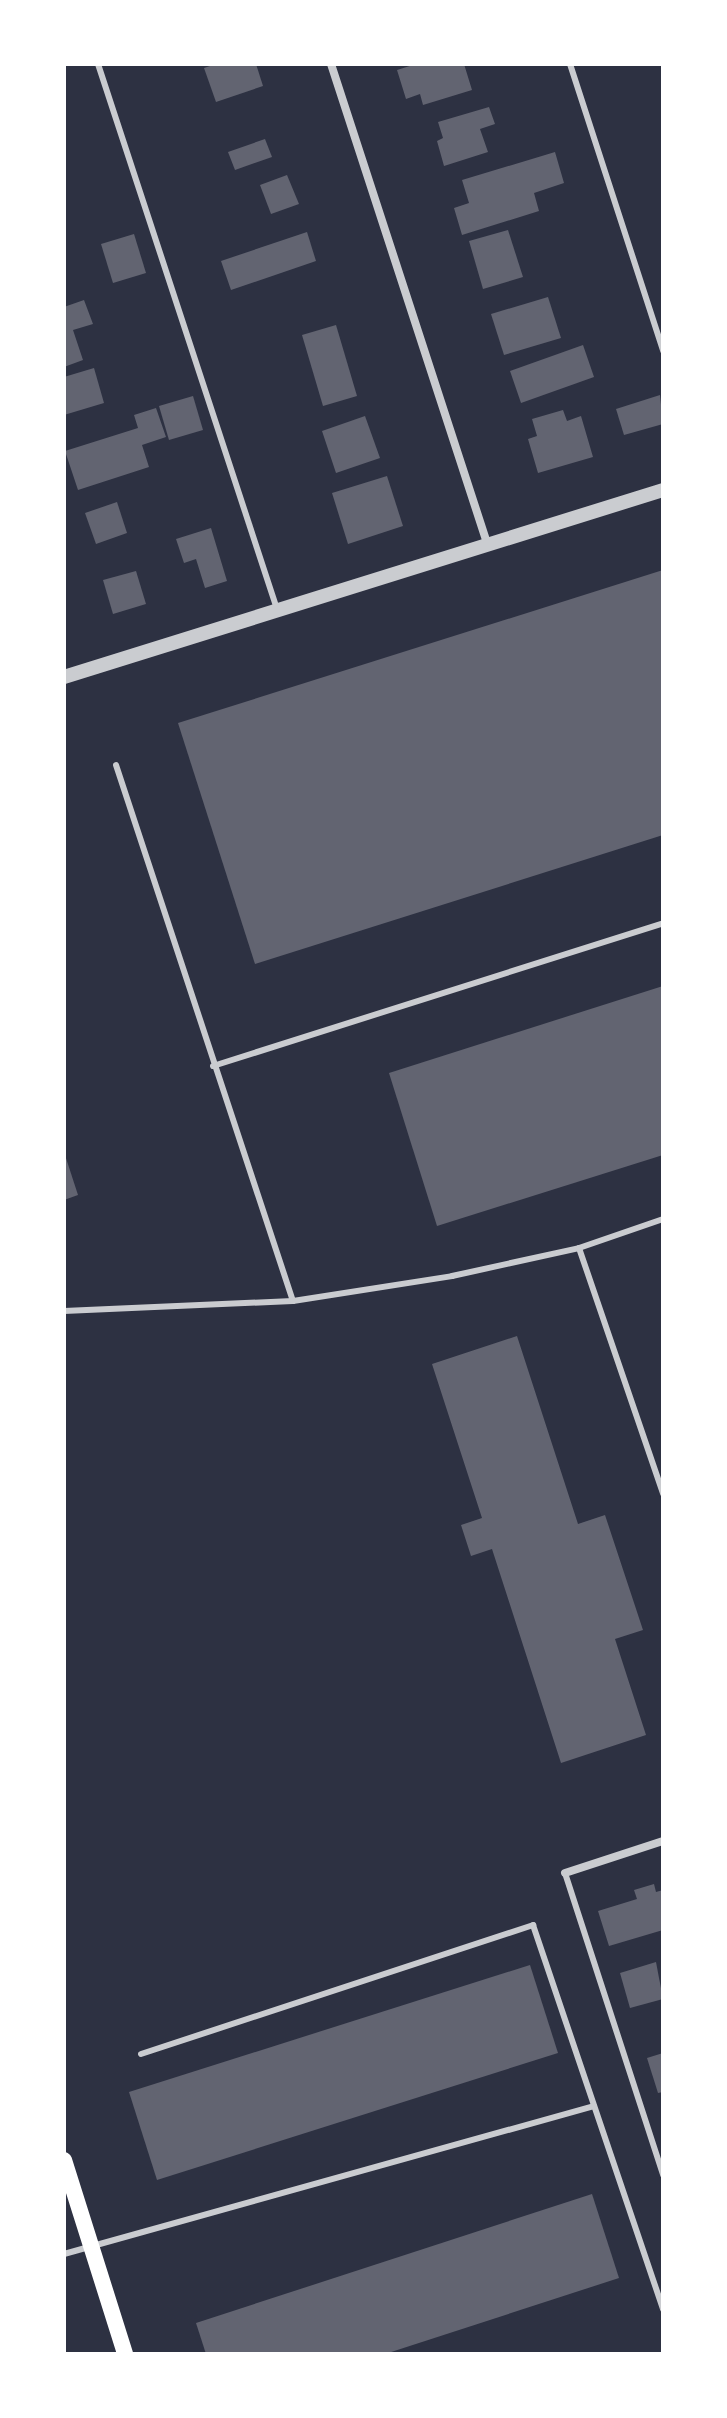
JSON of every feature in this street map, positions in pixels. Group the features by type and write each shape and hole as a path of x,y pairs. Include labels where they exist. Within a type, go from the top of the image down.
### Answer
{"main road":[{"path":"64,2160 125,2354"}],"street":[{"path":"331,64 487,543"},
{"path":"64,677 663,490"},
{"path":"565,1873 663,1841"}],"lane":[{"path":"98,64 277,609"},
{"path":"570,64 663,351"},
{"path":"116,765 293,1301"},
{"path":"213,1066 663,923"},
{"path":"64,1311 293,1301 452,1276 579,1248 663,1219"},
{"path":"579,1248 663,1494"},
{"path":"565,1873 663,2175"},
{"path":"141,2054 533,1925 663,2310"},
{"path":"64,2254 594,2106"}],"building":[{"path":"216,64 256,64 263,86 216,102 204,68"},
{"path":"416,64 464,64 472,90 423,105 420,94 406,99 397,70"},
{"path":"489,107 495,124 480,129 488,152 444,166 437,141 443,138 438,122"},
{"path":"265,139 272,157 235,170 228,152"},
{"path":"555,152 564,183 534,193 539,211 462,235 454,208 469,203 462,180"},
{"path":"287,175 299,204 271,214 260,185"},
{"path":"508,230 523,277 483,289 469,241"},
{"path":"307,232 316,261 231,290 221,261"},
{"path":"134,234 146,273 113,283 101,244"},
{"path":"548,297 561,338 504,355 491,314"},
{"path":"84,300 93,324 73,330 83,360 64,367 64,307"},
{"path":"336,325 357,396 323,406 302,335"},
{"path":"583,345 594,377 521,403 510,371"},
{"path":"94,368 104,403 64,415 64,377"},
{"path":"660,395 663,424 624,435 616,409"},
{"path":"193,396 203,430 169,440 159,406"},
{"path":"156,408 166,437 142,445 149,467 78,490 65,451 138,428 134,415"},
{"path":"563,410 567,421 581,416 593,457 538,473 528,439 537,436 532,419"},
{"path":"365,416 380,458 336,473 322,431"},
{"path":"387,476 403,526 348,544 332,493"},
{"path":"117,502 127,533 96,544 85,513"},
{"path":"211,528 227,581 205,588 196,559 184,563 176,539"},
{"path":"663,570 663,835 255,964 178,723"},
{"path":"136,571 146,604 113,614 103,580"},
{"path":"663,986 663,1155 437,1226 389,1073"},
{"path":"64,1152 78,1195 64,1200"},
{"path":"517,1336 578,1524 605,1515 643,1630 615,1639 646,1735 561,1763 492,1549 471,1556 461,1525 482,1518 432,1364"},
{"path":"654,1884 656,1892 663,1890 663,1930 609,1946 598,1911 637,1899 634,1890"},
{"path":"656,1962 663,1999 630,2008 620,1973"},
{"path":"530,1965 558,2053 157,2180 129,2092"},
{"path":"663,2053 663,2092 658,2093 647,2058"},
{"path":"592,2194 619,2278 385,2354 206,2354 196,2323"}]}
